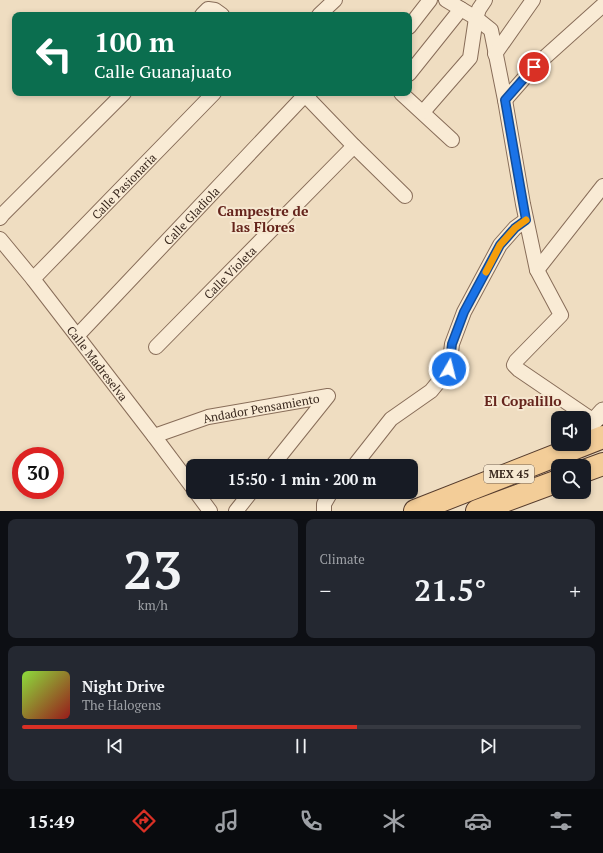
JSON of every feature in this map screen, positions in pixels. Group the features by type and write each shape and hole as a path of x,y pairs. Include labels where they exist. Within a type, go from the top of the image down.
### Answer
{"main road":[{"name":"MEX 45","path":"415,511 563,451"},
{"path":"591,468 603,464"},
{"name":"MEX 45","path":"477,511 551,483"}],"street":[{"path":"322,12 335,0"},
{"path":"412,23 430,0"},
{"path":"446,0 457,14 476,18 491,30 526,220 537,270 561,315 516,361 514,365 596,425"},
{"path":"423,112 470,58 476,18 479,9 485,0"},
{"path":"495,54 534,0"},
{"path":"505,100 534,67 603,5"},
{"path":"205,12 215,10 218,12"},
{"path":"412,70 457,14"},
{"path":"0,218 121,96"},
{"name":"Calle Pasionaria","path":"33,279 211,96"},
{"name":"Calle Gladiola","path":"77,336 304,96"},
{"path":"308,96 354,146 405,196"},
{"path":"404,96 452,140"},
{"name":"Calle Violeta","path":"156,347 354,146"},
{"path":"537,270 603,186"},
{"path":"360,459 391,419 431,391 449,369 452,344 464,312 500,245 515,228 526,220"},
{"name":"Calle Madreselva","path":"0,239 33,279 186,479"},
{"name":"Andador Pensamiento","path":"154,436 208,417 328,396 278,459"},
{"path":"538,488 566,451"},
{"path":"201,499 210,511"},
{"path":"236,511 245,499"},
{"path":"324,511 324,504 327,499"}],"slow traffic":[{"path":"486,272 500,245 515,228 526,220"}],"district":[{"name":"Campestre de las Flores","path":"263,218"},
{"name":"El Copalillo","path":"523,400"}],"route":[{"path":"449,369 452,344 464,312 500,245 515,228 526,220 505,100 534,67"}]}
